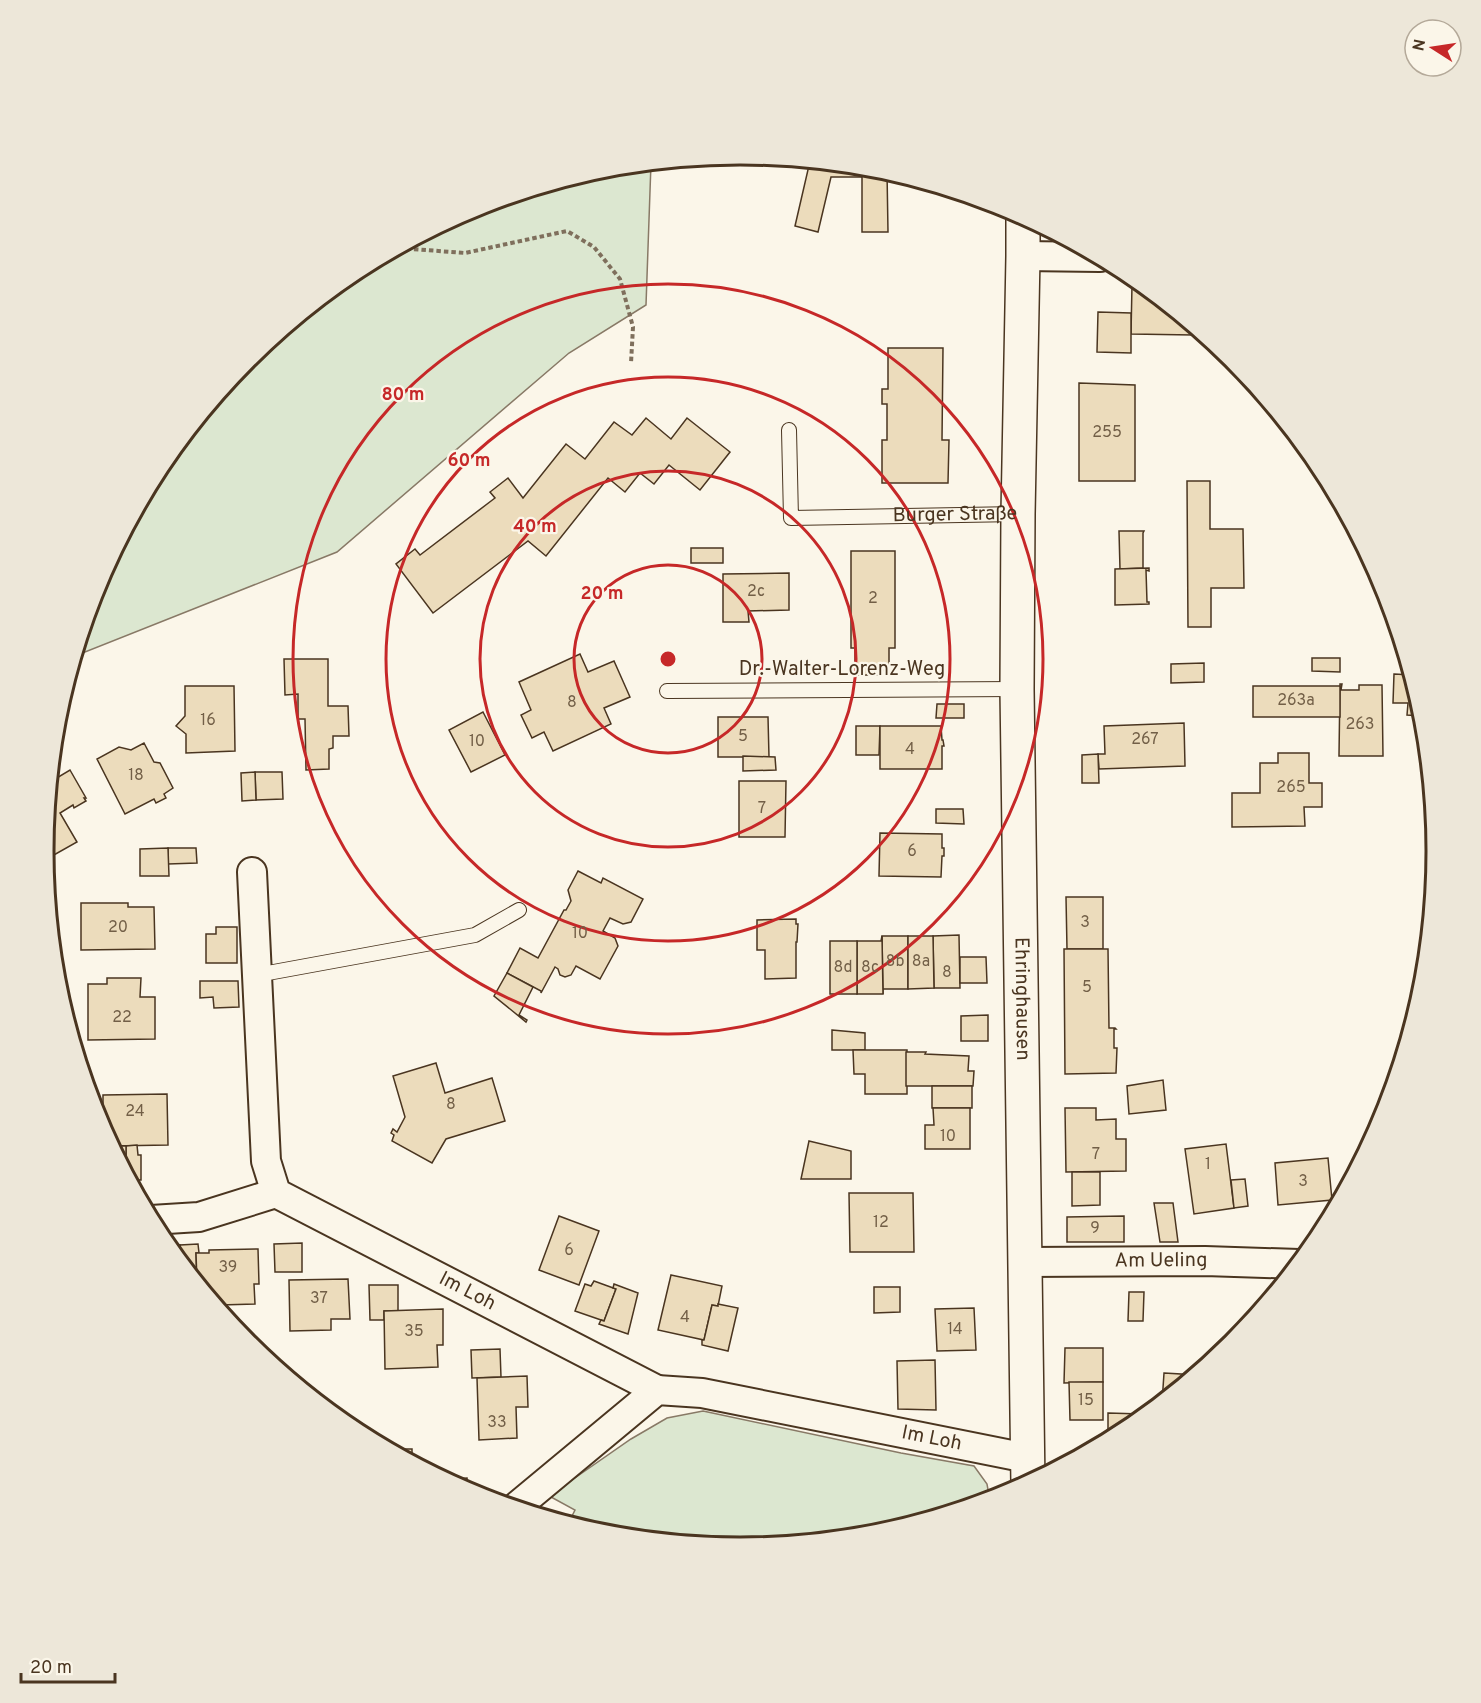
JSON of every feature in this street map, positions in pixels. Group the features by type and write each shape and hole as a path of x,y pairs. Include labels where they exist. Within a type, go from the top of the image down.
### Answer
{"main road":[{"name":"Burger Straße","path":"1018,514 1023,226"},
{"name":"Ehringhausen","path":"1018,514 1017,689 1027,1471"}],"street":[{"path":"1023,256 1084,257"},
{"path":"161,1219 199,1217 276,1193 266,1161 252,872"},
{"name":"Im Loh","path":"276,1193 657,1390 702,1393 1027,1471"},
{"name":"Am Ueling","path":"1024,1262 1205,1261 1289,1264"},
{"path":"522,1502 657,1390"}],"lane":[{"name":"Burger Straße","path":"789,430 791,518 1018,514"},
{"name":"Dr.-Walter-Lorenz-Weg","path":"667,691 1017,689"},
{"path":"257,975 476,935 519,910"}],"path":[{"path":"412,249 465,253 567,231 594,247 620,279 633,327 631,363"}],"green space":[{"path":"651,171 646,305 569,353 337,552 83,653 106,589 125,548 170,470 224,399 288,335 359,281 397,257 478,217 563,188"},
{"path":"703,1411 974,1466 987,1484 988,1492 918,1515 874,1525 785,1537 740,1538 696,1537 607,1525 572,1517 575,1510 551,1497 631,1439 667,1418"}],"building":[{"path":"808,169 830,171 887,181 888,232 862,232 862,177 831,177 818,232 795,226"},
{"path":"1132,288 1193,335 1131,334"},
{"path":"1098,312 1131,313 1131,353 1097,352"},
{"path":"888,348 943,348 942,440 949,440 948,483 882,483 882,440 887,440 887,404 882,404 882,389 888,389"},
{"path":"1079,383 1135,385 1135,481 1079,481"},
{"path":"646,418 671,439 687,418 730,452 700,490 669,465 654,484 640,473 625,492 608,478 546,556 528,541 433,613 396,564 415,549 420,555 495,498 490,492 508,478 523,498 566,444 585,459 614,422 632,435"},
{"path":"1187,481 1210,481 1210,529 1243,529 1244,588 1211,588 1211,627 1188,627"},
{"path":"1119,531 1144,531 1143,568 1120,569"},
{"path":"691,548 723,548 723,563 691,563"},
{"path":"851,551 895,551 895,648 889,648 889,665 879,675 855,675 855,648 851,648"},
{"path":"1149,568 1149,571 1146,570 1147,602 1149,604 1115,605 1115,569"},
{"path":"789,573 789,610 748,611 749,622 723,622 723,574"},
{"path":"580,654 588,672 614,661 630,697 604,708 611,724 553,751 544,732 532,738 521,715 531,710 519,682"},
{"path":"1312,658 1340,658 1340,672 1312,671"},
{"path":"284,659 328,659 328,706 348,706 349,736 333,736 333,748 329,749 329,769 306,770 305,719 298,719 298,694 285,695"},
{"path":"1204,663 1204,682 1171,683 1171,664"},
{"path":"1394,674 1404,675 1413,715 1407,715 1408,703 1393,703"},
{"path":"1340,684 1342,684 1341,690 1359,690 1359,685 1382,685 1383,756 1339,756"},
{"path":"185,686 234,686 235,751 186,753 186,734 176,726 185,716"},
{"path":"1253,686 1340,686 1340,717 1253,717"},
{"path":"937,704 964,704 964,718 936,718"},
{"path":"483,712 505,755 471,772 449,730"},
{"path":"718,717 768,717 769,757 718,757"},
{"path":"1184,723 1185,766 1099,769 1098,754 1105,754 1104,726"},
{"path":"856,726 880,726 879,755 856,755"},
{"path":"880,726 941,726 944,746 942,746 942,769 880,769"},
{"path":"144,743 154,762 160,763 173,788 164,794 166,798 156,803 154,799 125,814 97,759 119,747 131,750"},
{"path":"1278,753 1309,753 1309,783 1322,783 1322,807 1304,807 1305,826 1232,827 1232,793 1260,793 1260,763 1278,763"},
{"path":"1098,754 1099,783 1082,783 1082,755"},
{"path":"743,756 775,757 776,770 743,771"},
{"path":"70,770 86,801 74,808 73,805 60,813 77,842 54,855 55,807 58,777"},
{"path":"255,772 282,772 283,799 256,800"},
{"path":"255,772 256,800 242,801 241,773"},
{"path":"739,781 786,781 785,837 739,837"},
{"path":"936,809 963,809 964,824 936,823"},
{"path":"880,833 942,834 944,856 942,856 941,877 879,876"},
{"path":"168,848 196,848 197,863 168,864"},
{"path":"168,848 169,876 140,876 140,849"},
{"path":"578,871 601,883 603,878 643,899 631,922 623,924 610,918 603,931 615,938 618,946 600,979 576,966 571,975 565,977 560,975 555,967 541,993 507,973 520,948 538,958 571,901 568,890"},
{"path":"1066,897 1103,897 1103,949 1067,949"},
{"path":"81,903 128,903 128,907 154,907 155,949 81,950"},
{"path":"796,919 796,924 798,924 796,978 765,979 765,950 757,950 757,920"},
{"path":"216,927 237,927 237,963 206,963 206,934 216,934"},
{"path":"959,935 960,988 934,988 933,936"},
{"path":"882,936 908,936 908,989 883,989 883,994"},
{"path":"882,936 883,994 857,994 857,941 881,941"},
{"path":"908,936 933,936 934,988 908,989"},
{"path":"830,941 857,941 857,994 830,994"},
{"path":"1064,949 1108,949 1109,1028 1116,1029 1114,1029 1114,1048 1117,1048 1116,1073 1065,1074"},
{"path":"960,957 986,957 987,983 960,983"},
{"path":"507,973 533,987 519,1015 527,1020 526,1022 494,996"},
{"path":"107,978 141,978 140,997 155,997 155,1039 88,1040 88,984 107,984"},
{"path":"200,981 238,981 239,1007 214,1008 213,997 200,998"},
{"path":"988,1015 988,1041 961,1041 961,1016"},
{"path":"832,1030 865,1033 865,1050 832,1050"},
{"path":"853,1050 907,1050 907,1094 865,1094 865,1074 854,1074"},
{"path":"906,1052 969,1056 968,1071 974,1071 973,1086 906,1086"},
{"path":"436,1063 445,1093 492,1078 505,1121 446,1139 432,1163 392,1141 393,1129 397,1132 405,1117 393,1076"},
{"path":"1163,1080 1166,1110 1129,1114 1127,1086"},
{"path":"932,1086 972,1086 972,1108 932,1108"},
{"path":"167,1094 168,1145 121,1146 103,1106 103,1095"},
{"path":"933,1108 970,1108 970,1149 925,1149 925,1125 934,1125"},
{"path":"1065,1108 1096,1108 1096,1120 1116,1119 1116,1139 1126,1139 1126,1171 1066,1172"},
{"path":"809,1141 851,1151 851,1179 801,1179"},
{"path":"1226,1144 1234,1208 1194,1214 1185,1149"},
{"path":"137,1145 138,1155 141,1155 141,1180 138,1180 126,1157 126,1146"},
{"path":"121,1146 126,1146 126,1157"},
{"path":"1328,1158 1332,1200 1278,1205 1275,1163"},
{"path":"1072,1172 1100,1172 1100,1205 1072,1206"},
{"path":"1245,1179 1248,1206 1234,1208 1231,1180"},
{"path":"849,1193 913,1193 914,1252 850,1252"},
{"path":"1154,1203 1173,1203 1178,1242 1160,1242"},
{"path":"559,1216 599,1231 579,1285 539,1270"},
{"path":"1124,1216 1124,1242 1067,1242 1067,1217"},
{"path":"302,1243 302,1272 275,1272 274,1244"},
{"path":"198,1244 197,1270 180,1247 180,1245"},
{"path":"258,1249 259,1284 254,1284 255,1304 224,1304 197,1270 196,1253 209,1253 209,1250"},
{"path":"671,1275 722,1286 718,1306 712,1305 704,1340 658,1330"},
{"path":"348,1279 350,1319 331,1319 331,1330 290,1331 289,1280"},
{"path":"594,1281 616,1289 604,1321 575,1311 585,1284 591,1286"},
{"path":"614,1284 638,1293 628,1334 599,1324 601,1320 604,1321 616,1289 613,1288"},
{"path":"369,1285 398,1285 398,1311 384,1311 384,1320 370,1320"},
{"path":"874,1287 900,1287 900,1312 874,1313"},
{"path":"1129,1292 1144,1292 1143,1321 1128,1321"},
{"path":"718,1304 738,1308 728,1351 702,1345 712,1305 718,1306"},
{"path":"974,1308 976,1350 937,1351 935,1309"},
{"path":"443,1309 443,1345 437,1345 438,1367 385,1369 384,1311"},
{"path":"1065,1348 1103,1348 1103,1382 1064,1383"},
{"path":"500,1349 501,1377 472,1378 471,1350"},
{"path":"935,1360 936,1410 898,1409 897,1361"},
{"path":"1164,1373 1185,1374 1163,1392"},
{"path":"527,1376 528,1407 516,1407 517,1438 479,1440 477,1378"},
{"path":"1069,1382 1103,1382 1103,1420 1070,1420"},
{"path":"1108,1413 1133,1414 1122,1422 1108,1431"},
{"path":"403,1449 412,1449 412,1454"}]}
